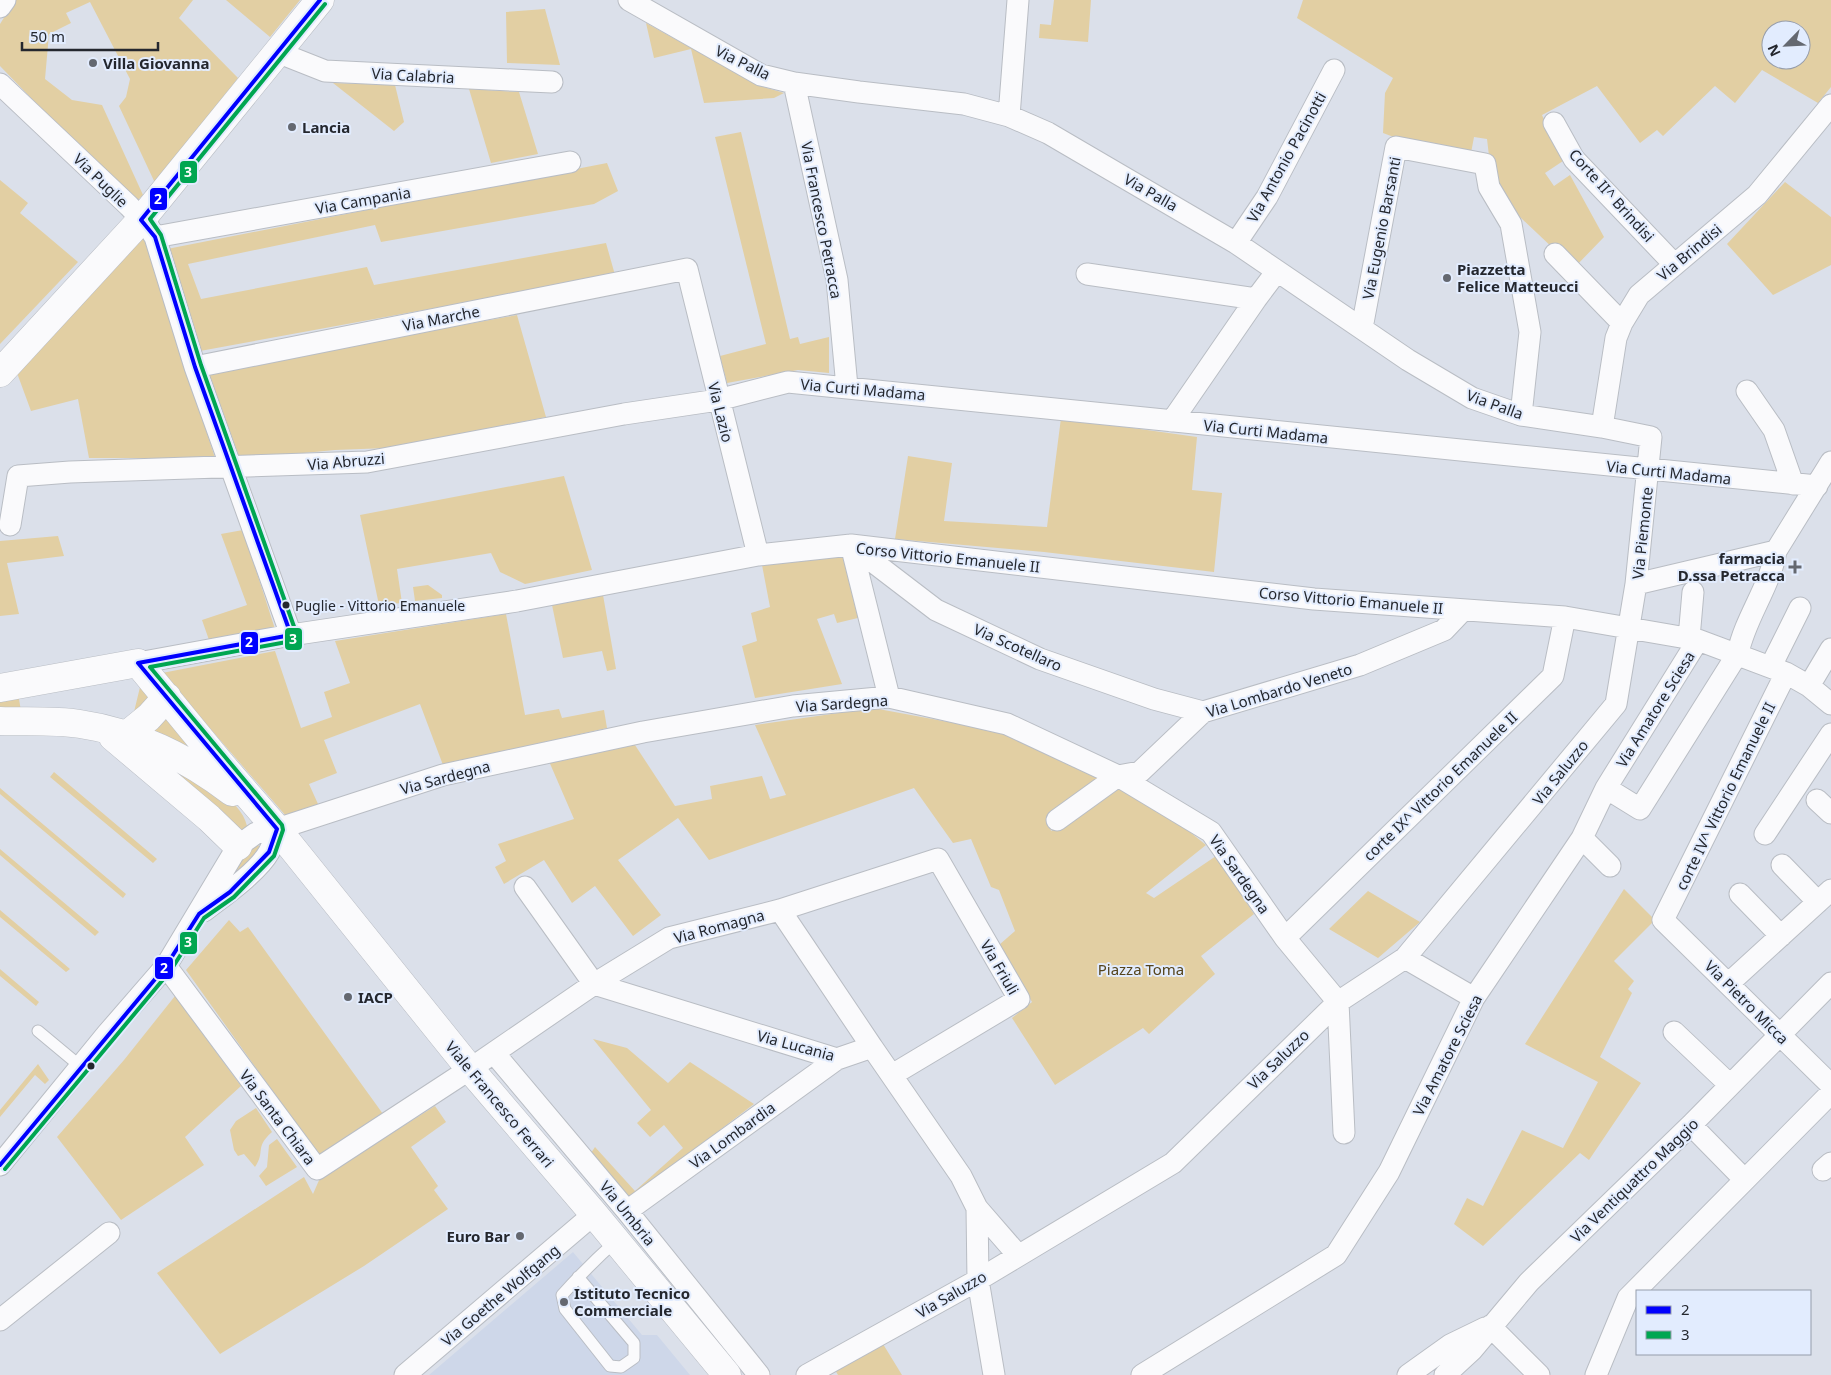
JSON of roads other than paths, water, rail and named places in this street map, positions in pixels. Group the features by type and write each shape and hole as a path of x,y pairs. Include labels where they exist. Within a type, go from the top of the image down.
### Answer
{"street":[{"path":"0,7 5,0"},
{"path":"0,373 148,229 277,52 320,0"},
{"name":"Via Palla","path":"629,0 761,75 794,83 964,104 1009,116 1048,134 1236,242 1408,360 1472,398 1521,415 1602,427 1651,437"},
{"path":"1009,116 1018,0"},
{"name":"Via Calabria","path":"277,52 325,71 552,82"},
{"name":"Via Antonio Pacinotti","path":"1236,242 1267,197 1334,70"},
{"name":"Via Francesco Petracca","path":"794,83 837,280 847,387"},
{"name":"Via Puglie","path":"0,84 148,229 195,367 291,635"},
{"name":"Via Brindisi","path":"1602,427 1616,338 1622,323 1639,295 1757,194 1831,105"},
{"name":"Corte II^ Brindisi","path":"1554,123 1574,159 1674,264"},
{"name":"Via Eugenio Barsanti","path":"1362,328 1396,147 1485,164 1489,187 1511,224 1530,332 1521,415"},
{"name":"Via Campania","path":"148,229 570,162"},
{"path":"1555,254 1622,323"},
{"name":"Via Marche","path":"195,367 687,269"},
{"name":"Via Lazio","path":"687,269 758,555"},
{"path":"1172,422 1277,271"},
{"path":"1087,274 1256,299"},
{"name":"Via Curti Madama","path":"718,400 788,382 1817,486"},
{"path":"1747,390 1774,430 1793,484"},
{"name":"Via Abruzzi","path":"10,525 18,476 70,472 367,462 624,414 718,400"},
{"name":"Via Piemonte","path":"1628,628 1636,584 1651,437"},
{"path":"1606,788 1640,809 1738,653 1741,640 1774,566 1776,551 1831,462"},
{"path":"851,545 889,697"},
{"name":"Corso Vittorio Emanuele II","path":"0,688 291,635 517,601 758,555 851,545 1314,599 1565,617 1694,639 1738,653 1779,670 1809,686 1831,704"},
{"name":"Via Scotellaro","path":"851,545 936,610 1040,659 1154,699 1203,712"},
{"path":"1636,584 1776,551"},
{"path":"1693,592 1694,639"},
{"name":"corte IV^ Vittorio Emanuele II","path":"1663,920 1779,670 1800,608"},
{"name":"Via Lombardo Veneto","path":"1057,820 1118,776 1140,772 1203,712 1379,658 1444,630 1463,610"},
{"name":"corte IX^ Vittorio Emanuele II","path":"1285,938 1554,676 1565,617"},
{"name":"Via Saluzzo","path":"807,1375 978,1280 1017,1254 1173,1162 1338,1002 1404,958 1616,704 1628,628"},
{"name":"Via Amatore Sciesa","path":"1142,1375 1336,1255 1389,1172 1474,998 1582,838 1606,788 1694,639"},
{"path":"1809,686 1831,649"},
{"name":"Viale Francesco Ferrari","path":"138,663 278,829 470,1069 594,1214 727,1375"},
{"path":"26,683 31,722"},
{"path":"116,732 149,717 166,697"},
{"name":"Via Sardegna","path":"238,846 256,833 278,829 443,775 634,734 793,706 889,697 1007,724 1118,776 1211,832 1285,938 1338,1002"},
{"path":"0,721 80,724 116,732 238,846 199,914 166,966 80,1066 0,1165"},
{"name":"Viale Francesco Ferrari","path":"116,732 168,752 214,778 278,829"},
{"path":"1766,834 1831,734"},
{"path":"199,914 230,892 262,860 269,852 278,829"},
{"path":"1582,838 1610,866"},
{"name":"Via Romagna","path":"470,1069 594,984 668,938 780,910 938,859"},
{"name":"Via Friuli","path":"892,1075 1019,999 938,859"},
{"path":"1728,984 1825,896 1782,865"},
{"path":"525,887 594,984"},
{"path":"1740,894 1781,936"},
{"path":"780,910 961,1176 977,1208 1017,1254"},
{"name":"Via Pietro Micca","path":"1663,920 1831,1085"},
{"path":"1404,958 1474,998"},
{"name":"Via Santa Chiara","path":"166,966 317,1169 470,1069"},
{"name":"Via Lucania","path":"594,984 837,1060 872,1047"},
{"name":"Via Ventiquattro Maggio","path":"1445,1375 1472,1350 1490,1326 1529,1282 1691,1125 1779,1034 1831,984"},
{"path":"1338,1002 1344,1133"},
{"path":"1674,1032 1730,1085"},
{"name":"Via Umbria","path":"494,1053 627,1211 759,1375"},
{"name":"Via Lombardia","path":"627,1211 837,1060"},
{"path":"1596,1375 1628,1298 1831,1092"},
{"path":"1691,1125 1744,1179"},
{"path":"977,1208 978,1280 994,1375"},
{"name":"Via Goethe Wolfgang","path":"405,1375 594,1214"},
{"path":"0,1320 109,1233"},
{"path":"1490,1326 1539,1375"},
{"name":"Via Ventiquattro Maggio","path":"1408,1375 1450,1345 1490,1326"}],"lane":[{"path":"38,1031 80,1066"},
{"path":"578,1277 634,1343 634,1358 621,1367 610,1366 564,1309 562,1295 578,1277 616,1241"}],"place":[{"name":"Villa Giovanna","path":"93,63"},
{"name":"Lancia","path":"292,127"},
{"name":"Piazzetta Felice Matteucci","path":"1447,278"},
{"name":"farmacia D.ssa Petracca","path":"1795,567"},
{"name":"Puglie - Vittorio Emanuele","path":"286,605"},
{"name":"IACP","path":"348,997"},
{"name":"Euro Bar","path":"520,1236"},
{"name":"Istituto Tecnico Commerciale","path":"564,1302"}],"park label":[{"name":"Piazza Toma","path":"1141,969"}]}
